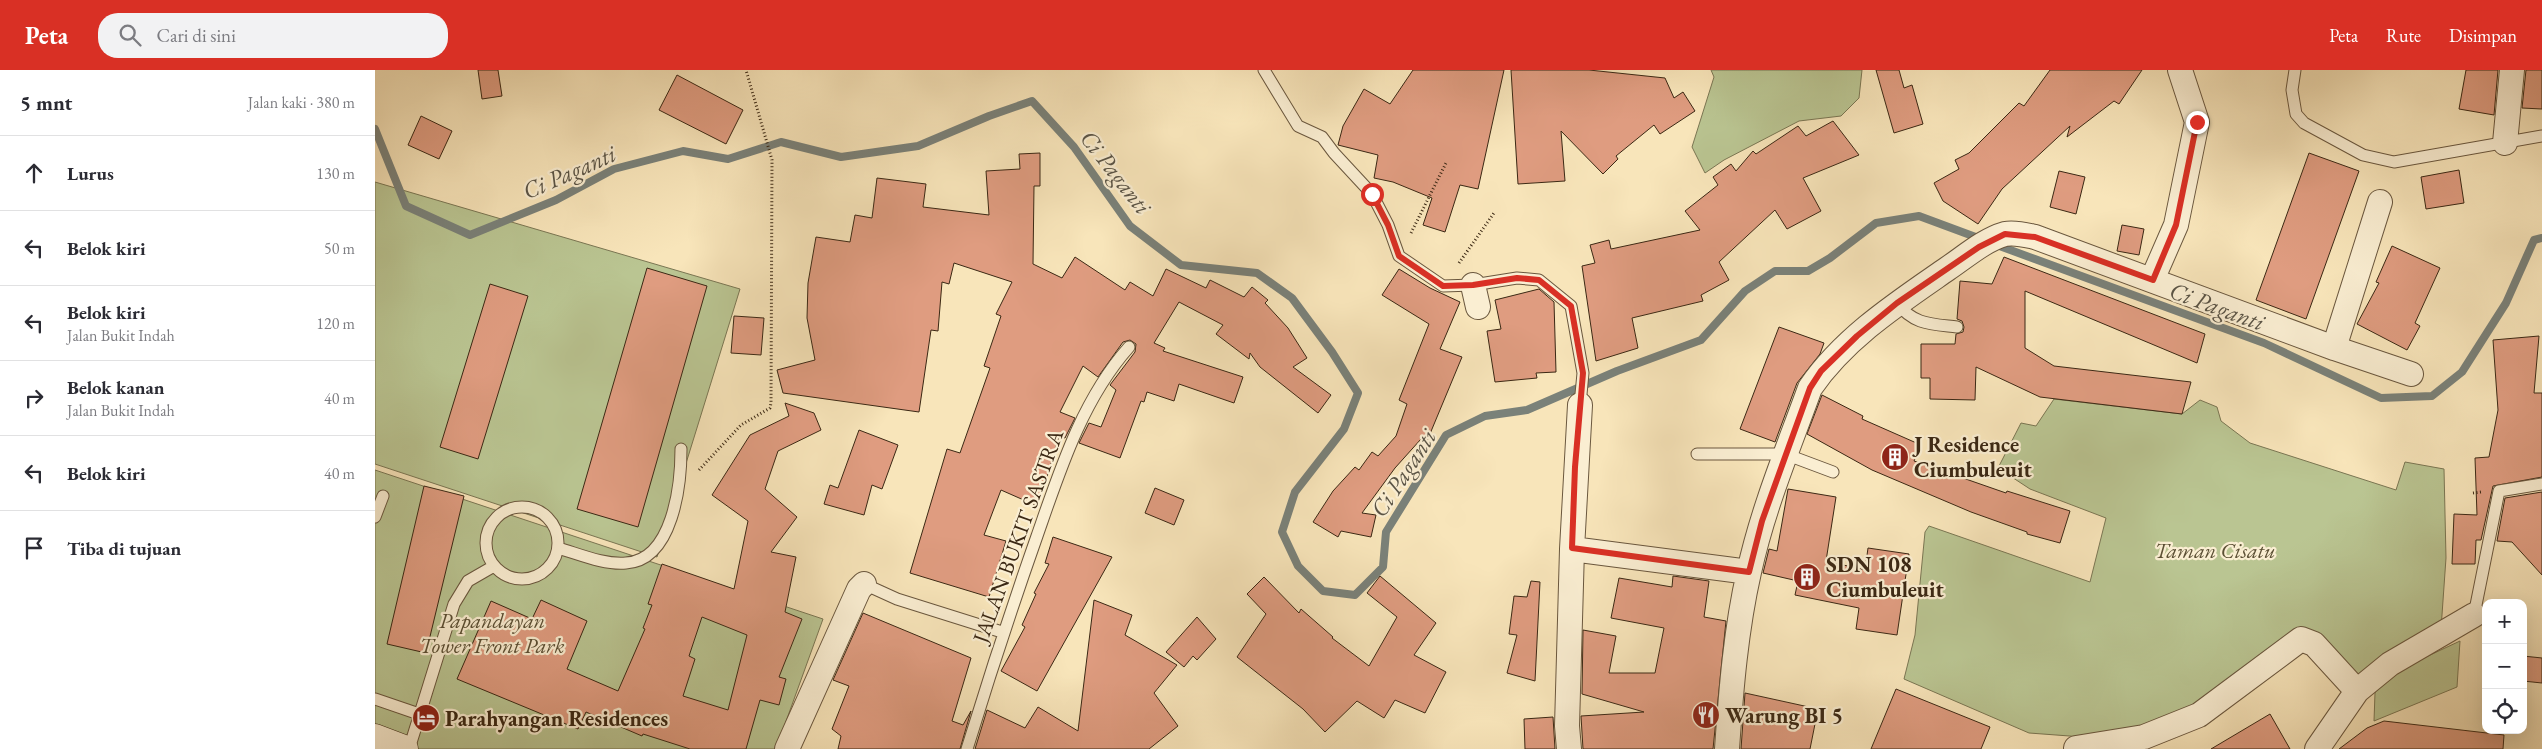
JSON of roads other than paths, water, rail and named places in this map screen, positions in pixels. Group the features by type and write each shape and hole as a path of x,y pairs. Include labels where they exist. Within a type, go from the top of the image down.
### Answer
{"main road":[{"path":"375,738 404,749"}],"street":[{"path":"2153,280 2176,225 2197,122 2180,70"},
{"path":"2505,143 2511,70"},
{"path":"2334,348 2380,202"},
{"path":"1727,749 1738,640 1749,572 1762,521 1810,388 1821,371 1857,336 1897,303 1979,247 2005,234 2035,237 2334,348 2411,374"},
{"path":"1569,749 1567,726 1572,548 1580,405"},
{"path":"1572,548 1749,572"},
{"path":"787,749 859,589 864,584"},
{"path":"2317,749 2357,690 2391,664 2473,615"},
{"path":"2076,748 2145,737 2199,715 2301,639 2314,644 2357,690"}],"lane":[{"path":"1264,70 1298,126 1321,137 1372,194 1388,225 1399,256 1443,286 1475,296 1517,278 1539,280 1571,306 1583,373 1580,405"},
{"path":"2295,70 2292,90 2297,114 2304,124 2363,155 2394,162 2542,136"},
{"path":"1897,303 1903,311 1920,323 1957,327"},
{"name":"JALAN BUKIT SASTRA","path":"967,749 1002,632 1063,462 1096,392 1112,366 1129,347"},
{"path":"559,548 599,560 625,564 641,560 655,551 665,532 678,492 681,449"},
{"path":"1697,454 1785,454 1833,472"},
{"path":"2473,615 2499,491 2542,484"},
{"path":"375,517 383,496"},
{"path":"527,507 540,512 551,521 558,534 559,548 554,562 544,572 532,579 518,580 494,566 487,553 486,539 491,525 500,514 513,508 527,507"},
{"path":"409,749 454,604 468,581 494,566"},
{"path":"864,584 897,599 1002,632"},
{"path":"375,699 419,714"}],"waterway":[{"name":"Ci Paganti","path":"375,129 406,206 470,235 556,200 614,169 683,151 728,159 781,142 841,157 918,146 989,116 1032,101 1074,147 1130,226 1181,265 1257,273 1292,298 1332,352 1358,393 1344,429 1295,492 1282,532 1298,566 1323,591 1355,595 1383,567 1386,532 1446,435 1485,416 1527,410 1617,371 1701,340 1745,291 1775,271 1808,271 1830,258 1876,223 1919,216 1981,239"},
{"name":"Ci Paganti","path":"1994,244 2264,343 2381,398 2432,396 2462,372 2506,303 2534,240 2542,238"}],"place":[{"name":"J Residence Ciumbuleuit","path":"1895,457"},
{"name":"SDN 108 Ciumbuleuit","path":"1807,577"},
{"name":"Warung BI 5","path":"1706,715"},
{"name":"Parahyangan Residences","path":"426,718"}],"park label":[{"name":"Taman Cisatu","path":"2215,550"},
{"name":"Papandayan Tower Front Park","path":"492,632"}]}
